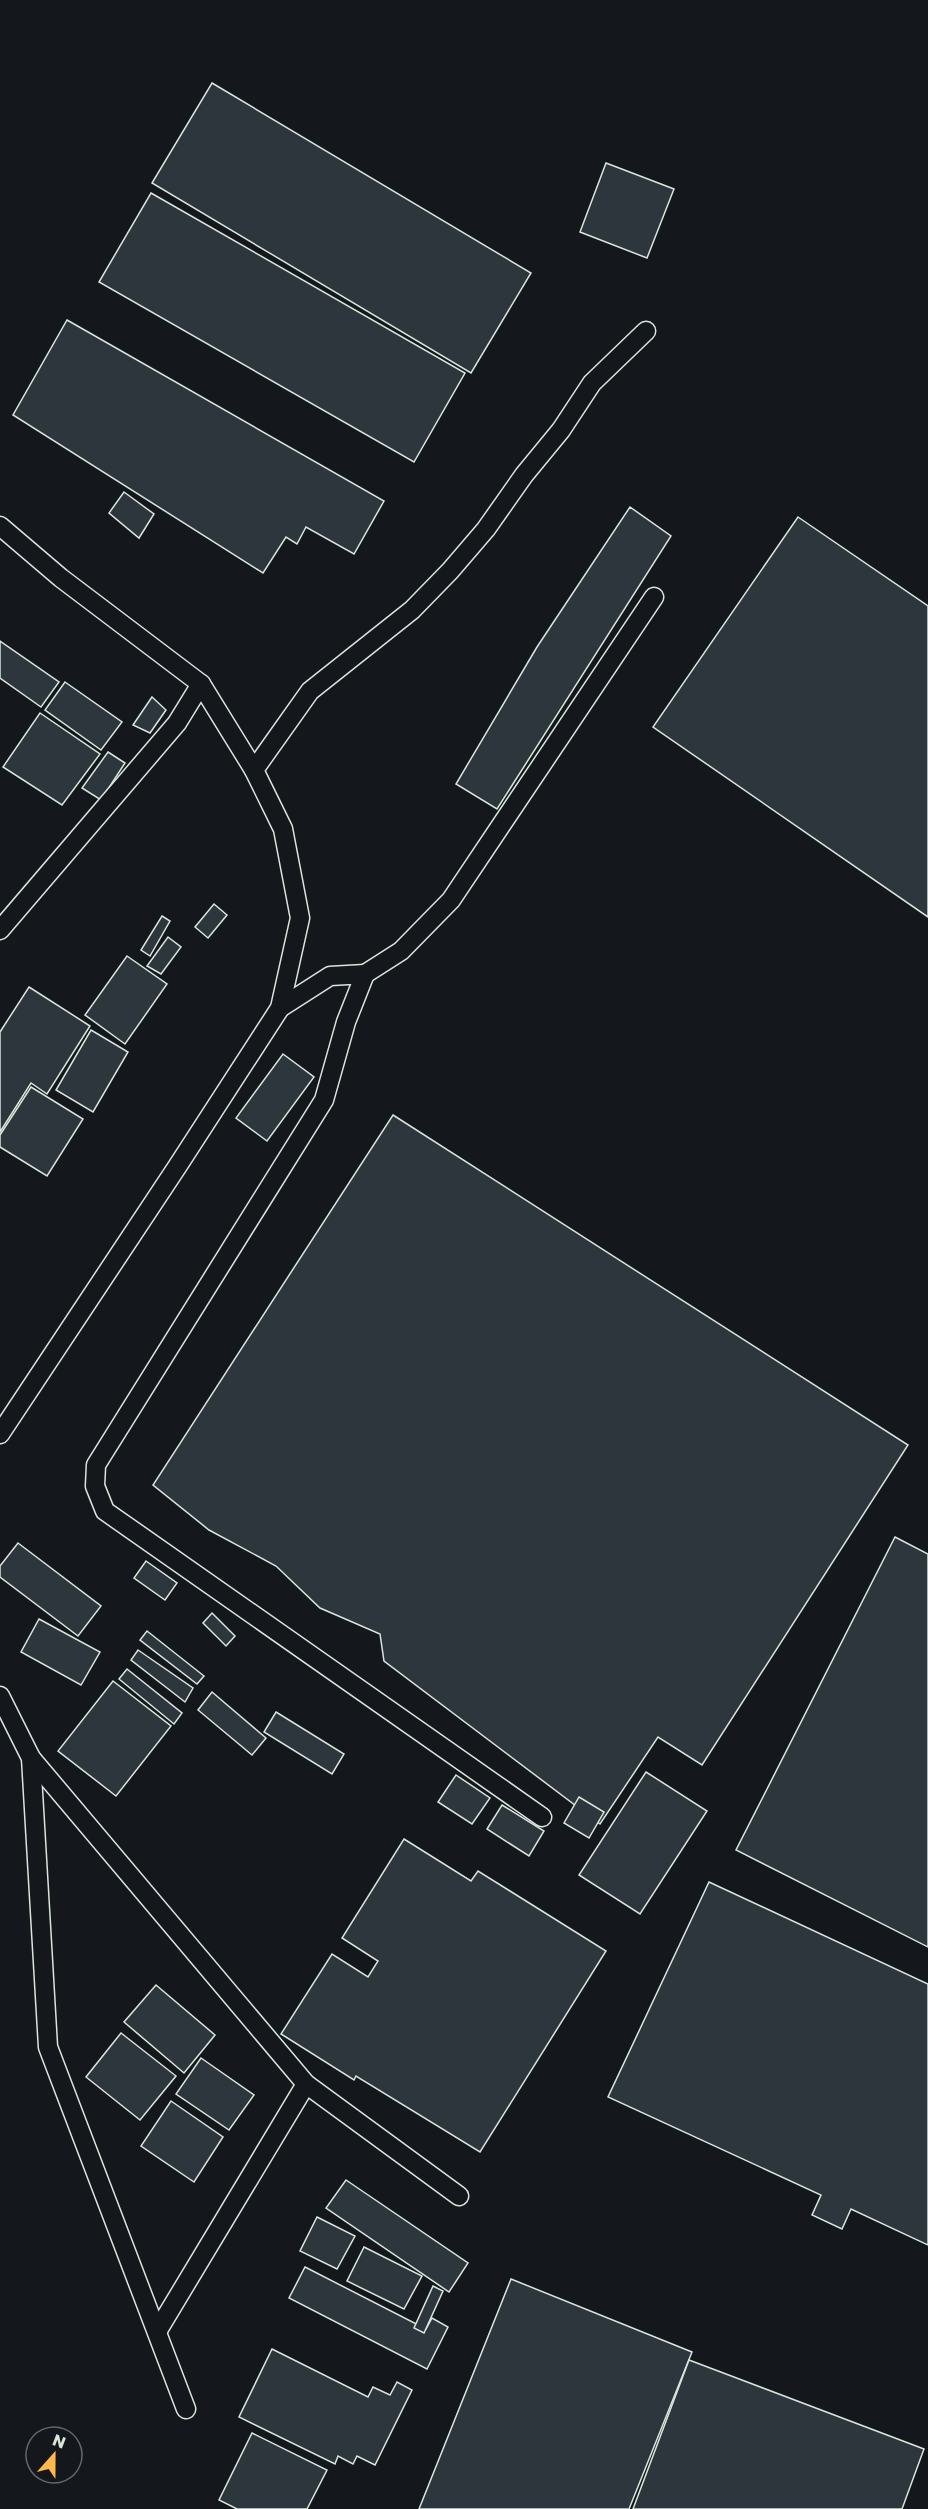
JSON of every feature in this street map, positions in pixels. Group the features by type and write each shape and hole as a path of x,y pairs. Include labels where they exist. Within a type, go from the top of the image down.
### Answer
{"lane":[{"path":"254,770 310,691 412,610 450,571 486,529 524,475 561,430 592,383 646,331"},
{"path":"0,526 61,578 201,684 254,770 284,829 300,918 279,1008 0,1434"},
{"path":"279,1008 330,976 365,974 401,951 451,900 654,597"},
{"path":"0,930 177,723 201,684"},
{"path":"365,974 346,1022 324,1100 96,1465 94,1486 105,1511 542,1817"},
{"path":"0,1696 31,1758 306,2084 459,2196"},
{"path":"31,1758 48,2047 158,2330 186,2409"},
{"path":"158,2330 306,2084"}],"building":[{"path":"212,83 531,273 471,373 152,183"},
{"path":"606,163 674,189 647,258 580,232"},
{"path":"151,193 465,373 414,462 99,282"},
{"path":"67,320 384,501 354,554 306,527 297,544 286,537 263,573 13,415"},
{"path":"124,492 154,514 139,538 109,513"},
{"path":"630,507 671,536 497,809 456,784 537,647"},
{"path":"798,517 928,606 928,917 653,727"},
{"path":"0,641 59,682 41,707 0,678"},
{"path":"65,682 122,722 101,750 45,710"},
{"path":"152,697 166,710 150,733 133,725"},
{"path":"40,713 100,754 62,805 3,767"},
{"path":"108,752 125,763 101,800 82,788"},
{"path":"214,904 227,915 208,938 195,927"},
{"path":"162,916 170,921 150,956 141,950"},
{"path":"168,937 181,947 161,974 147,966"},
{"path":"127,956 167,984 125,1044 85,1015"},
{"path":"29,987 90,1026 47,1094 31,1083 0,1132 0,1032"},
{"path":"91,1030 128,1052 93,1112 56,1090"},
{"path":"283,1054 314,1077 267,1141 236,1118"},
{"path":"31,1087 83,1119 47,1176 0,1147 0,1135"},
{"path":"393,1115 908,1445 702,1765 658,1737 600,1824 384,1661 380,1634 320,1608 276,1566 209,1530 153,1485"},
{"path":"895,1537 928,1554 928,1947 736,1850"},
{"path":"18,1543 101,1606 78,1636 0,1577 0,1566"},
{"path":"146,1561 177,1583 165,1600 134,1578"},
{"path":"212,1613 235,1636 226,1646 203,1623"},
{"path":"39,1619 100,1652 81,1685 21,1652"},
{"path":"147,1631 204,1676 197,1684 140,1640"},
{"path":"138,1650 193,1688 185,1702 131,1660"},
{"path":"127,1669 182,1713 174,1724 119,1679"},
{"path":"113,1681 171,1726 116,1796 58,1751"},
{"path":"212,1692 266,1738 252,1755 198,1710"},
{"path":"276,1712 344,1754 332,1774 264,1732"},
{"path":"646,1772 707,1811 640,1914 579,1875"},
{"path":"456,1775 490,1798 472,1824 438,1802"},
{"path":"579,1797 604,1812 589,1838 564,1823"},
{"path":"502,1805 544,1831 529,1856 487,1829"},
{"path":"404,1839 471,1881 478,1871 606,1951 480,2152 356,2076 354,2080 281,2034 332,1954 368,1977 378,1961 342,1938"},
{"path":"709,1882 928,1984 928,2245 851,2209 842,2229 812,2215 821,2195 608,2097"},
{"path":"156,1985 215,2035 184,2073 124,2022"},
{"path":"121,2033 176,2076 140,2120 86,2077"},
{"path":"201,2058 254,2095 229,2130 176,2094"},
{"path":"171,2101 223,2137 194,2182 141,2146"},
{"path":"346,2180 468,2263 449,2292 326,2208"},
{"path":"317,2217 355,2236 337,2269 300,2251"},
{"path":"364,2247 422,2276 404,2309 347,2281"},
{"path":"305,2267 426,2329 432,2318 448,2327 427,2369 289,2298"},
{"path":"511,2279 692,2352 629,2509 419,2509"},
{"path":"433,2286 443,2291 424,2333 414,2328"},
{"path":"272,2349 368,2397 373,2387 390,2395 397,2382 412,2390 375,2465 357,2456 353,2464 338,2456 335,2464 239,2417"},
{"path":"689,2360 924,2449 902,2509 633,2509"},
{"path":"252,2433 327,2470 307,2509 237,2509 219,2500"}]}
